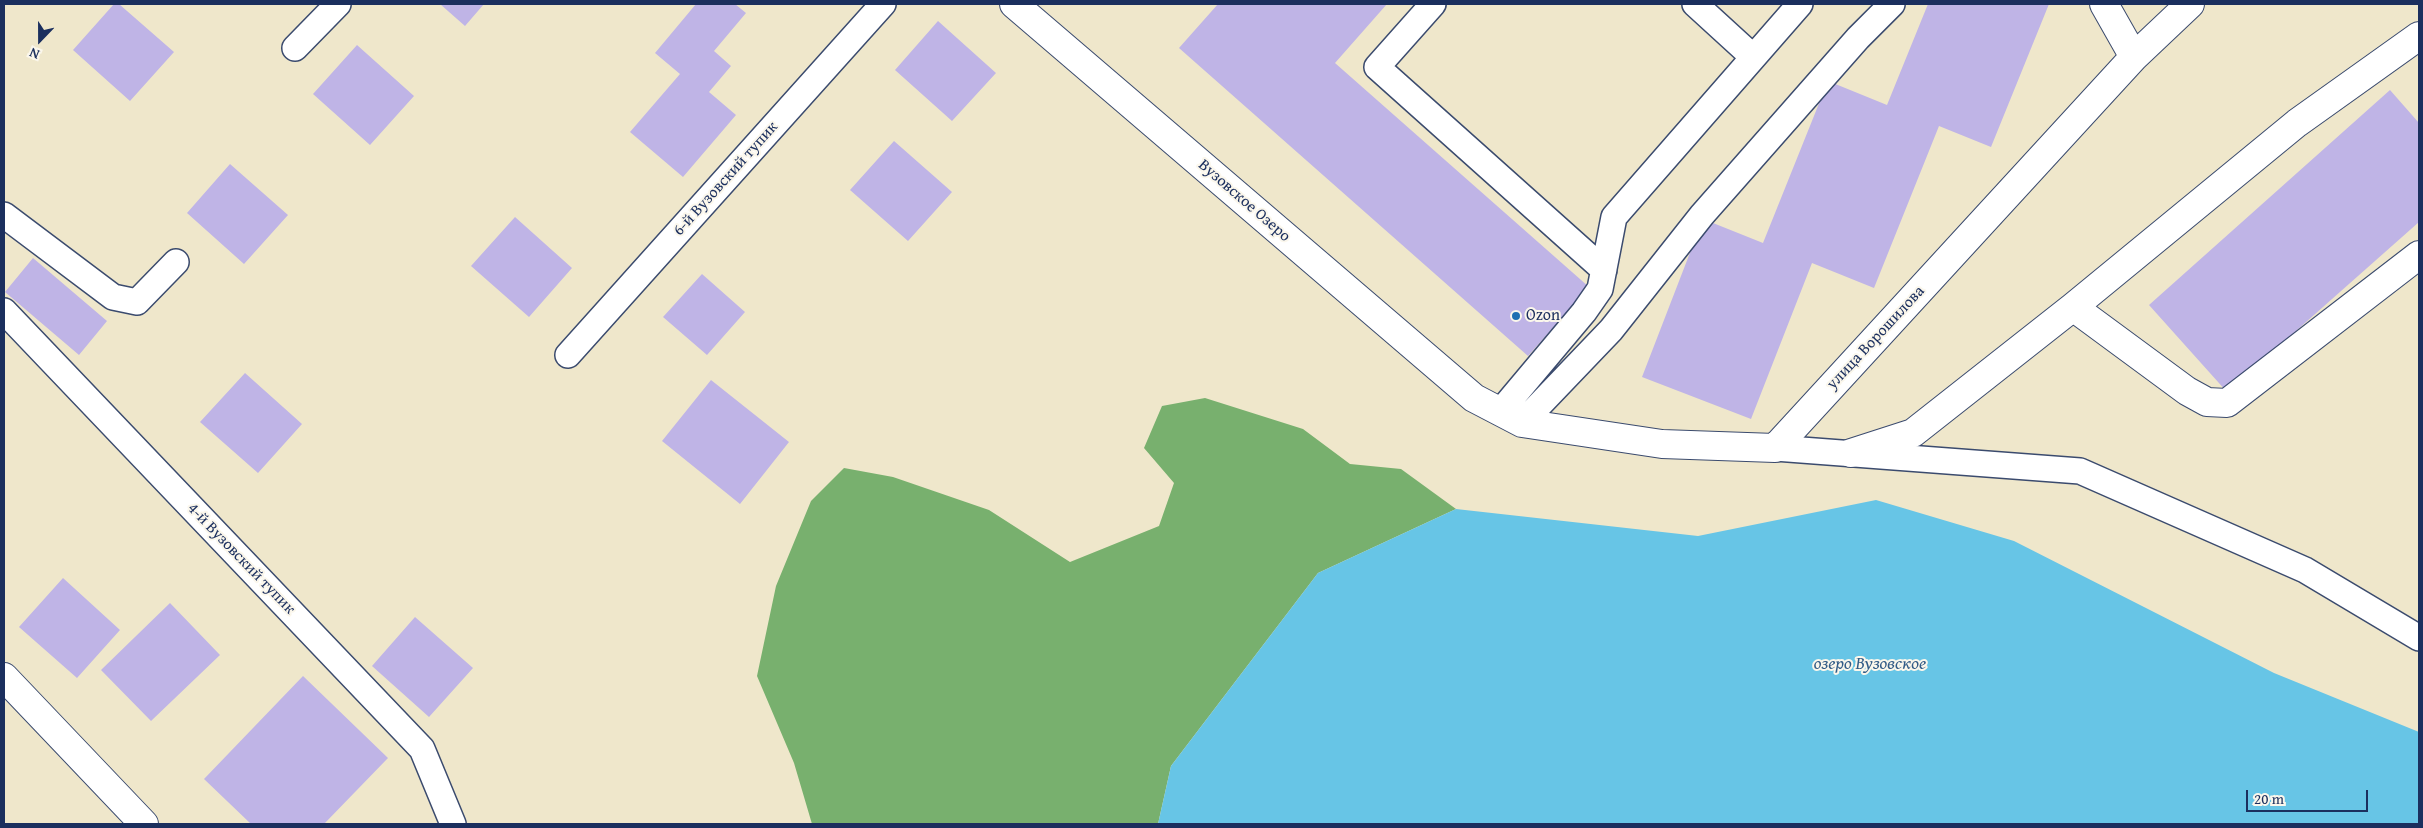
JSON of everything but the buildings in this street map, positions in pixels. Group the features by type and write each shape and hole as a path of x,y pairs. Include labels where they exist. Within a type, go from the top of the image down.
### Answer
{"street":[{"name":"Вузовское Озеро","path":"1014,4 1474,398 1511,418"},
{"path":"2104,4 2134,57"},
{"name":"улица Ворошилова","path":"1774,448 2134,57 2190,4"},
{"path":"1852,453 1914,433 2073,307 2297,123 2417,42"},
{"path":"2073,307 2187,391 2207,402 2227,402 2419,255"},
{"path":"1511,418 1662,444 1774,448"},
{"path":"4,677 144,824"},
{"path":"4,694 130,824"}],"lane":[{"path":"295,48 338,4"},
{"name":"6-й Вузовский тупик","path":"568,355 883,4"},
{"path":"1433,4 1377,67 1604,270"},
{"path":"1695,4 1753,56"},
{"path":"1511,418 1600,289 1614,217 1800,4"},
{"path":"1511,418 1611,330 1702,216 1858,38 1892,4"},
{"path":"4,215 113,297 137,302 176,262"},
{"name":"4-й Вузовский тупик","path":"4,310 422,749 453,824"},
{"path":"1774,448 2080,471 2306,570 2419,638"}],"green space":[{"path":"1205,398 1303,429 1350,464 1401,469 1456,509 1318,573 1171,766 1158,824 812,824 794,763 757,676 776,586 811,501 844,468 893,477 989,510 1070,562 1159,526 1174,483 1144,448 1162,406"}],"water":[{"name":"озеро Вузовское","path":"1876,500 2014,541 2274,673 2419,732 2419,824 1158,824 1171,766 1318,573 1456,509 1698,536"}],"place":[{"name":"Ozon","path":"1516,316"}]}
